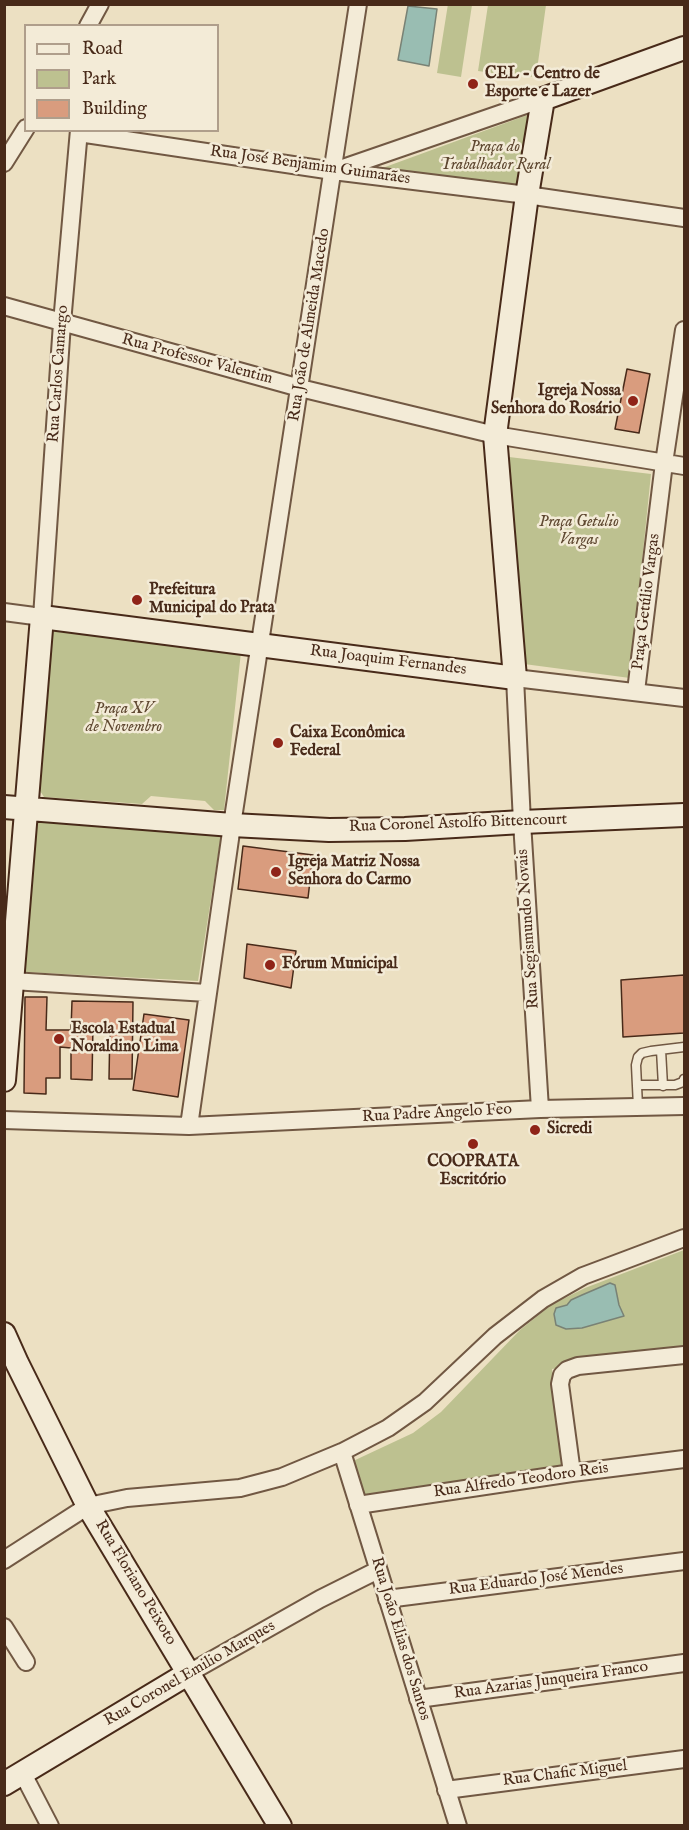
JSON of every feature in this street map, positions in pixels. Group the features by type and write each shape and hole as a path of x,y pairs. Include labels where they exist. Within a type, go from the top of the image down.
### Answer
{"street":[{"path":"89,24 100,4"},
{"name":"Rua João de Almeida Macedo","path":"261,645 358,4"},
{"path":"333,171 684,48"},
{"path":"516,678 495,435 527,195 543,99"},
{"path":"4,164 24,131"},
{"name":"Rua José Benjamim Guimarães","path":"79,132 333,171 527,195 684,218"},
{"name":"Rua Carlos Camargo","path":"42,617 62,323 79,132"},
{"name":"Rua Professor Valentim","path":"4,306 300,388 495,435"},
{"name":"Praça Getúlio Vargas","path":"516,678 636,691 664,463 684,330"},
{"path":"495,435 684,466"},
{"path":"4,612 261,645 232,825 189,1126 4,1120"},
{"path":"4,1080 12,981 15,808 42,617"},
{"name":"Rua Joaquim Fernandes","path":"261,645 516,678"},
{"name":"Rua Segismundo Novais","path":"516,678 522,822 540,1109"},
{"path":"636,691 684,698"},
{"path":"15,808 232,825"},
{"name":"Rua Coronel Astolfo Bittencourt","path":"232,825 329,830 405,829 684,815"},
{"path":"12,981 207,993"},
{"name":"Rua Padre Angelo Feo","path":"189,1126 540,1109 684,1106"},
{"path":"4,1560 88,1506 127,1498 240,1488 282,1477 342,1452 388,1428 425,1402 495,1336 543,1299 583,1276 684,1238"},
{"name":"Rua Floriano Peixoto","path":"4,1334 11,1364 88,1506 280,1826"},
{"path":"572,1473 560,1384 562,1375 567,1370 578,1366 684,1354"},
{"name":"Rua João Elias dos Santos","path":"342,1452 458,1826"},
{"name":"Rua Alfredo Teodoro Reis","path":"358,1505 684,1459"},
{"name":"Rua Eduardo José Mendes","path":"387,1599 684,1561"},
{"name":"Rua Coronel Emilio Marques","path":"14,1779 189,1673 320,1599 378,1570"},
{"path":"4,1627 26,1662"},
{"name":"Rua Azarias Junqueira Franco","path":"418,1699 684,1663"},
{"name":"Rua Chafic Miguel","path":"446,1790 684,1759"},
{"path":"14,1779 50,1826"}],"lane":[{"path":"638,1107 636,1065 638,1057 642,1053 684,1047"},
{"path":"661,1050 663,1086"},
{"path":"637,1085 663,1086 683,1082 684,1079"}],"green space":[{"path":"448,4 472,5 461,77 437,73"},
{"path":"488,5 546,5 536,77 478,71"},
{"name":"Praça do Trabalhador Rural","path":"533,113 521,190 377,170"},
{"name":"Praça Getulio Vargas","path":"509,457 651,474 630,678 524,664"},
{"name":"Praça XV de Novembro","path":"50,631 241,652 224,810 214,810 205,801 151,796 142,804 44,797 37,786"},
{"path":"37,822 221,836 198,981 25,972"},
{"path":"684,1250 684,1350 552,1369 565,1465 361,1495 351,1462 413,1433 441,1412 520,1330 551,1305 585,1288"}],"water":[{"path":"408,6 437,9 429,66 398,60"},
{"path":"610,1283 615,1285 624,1316 582,1328 566,1329 556,1325 554,1314 556,1308 567,1305 571,1300"}],"building":[{"name":"Igreja Nossa Senhora do Rosário","path":"627,369 650,374 639,433 615,429"},
{"name":"Igreja Matriz Nossa Senhora do Carmo","path":"243,846 313,855 308,898 238,889"},
{"name":"Fórum Municipal","path":"247,944 296,951 291,988 244,978"},
{"path":"684,975 684,1033 623,1037 621,980"},
{"name":"Escola Estadual Noraldino Lima","path":"25,997 47,997 46,1030 71,1030 72,1001 133,1002 132,1079 109,1079 110,1025 93,1024 92,1080 71,1079 71,1048 60,1047 60,1078 46,1078 46,1094 24,1093"},
{"path":"144,1014 189,1020 178,1097 133,1090"}],"place":[{"name":"CEL - Centro de Esporte e Lazer","path":"473,84"},
{"name":"Igreja Nossa Senhora do Rosário","path":"633,401"},
{"name":"Prefeitura Municipal do Prata","path":"137,600"},
{"name":"Caixa Econômica Federal","path":"278,743"},
{"name":"Igreja Matriz Nossa Senhora do Carmo","path":"276,872"},
{"name":"Fórum Municipal","path":"270,965"},
{"name":"Escola Estadual Noraldino Lima","path":"59,1039"},
{"name":"Sicredi","path":"535,1130"},
{"name":"COOPRATA Escritório","path":"473,1144"}]}
